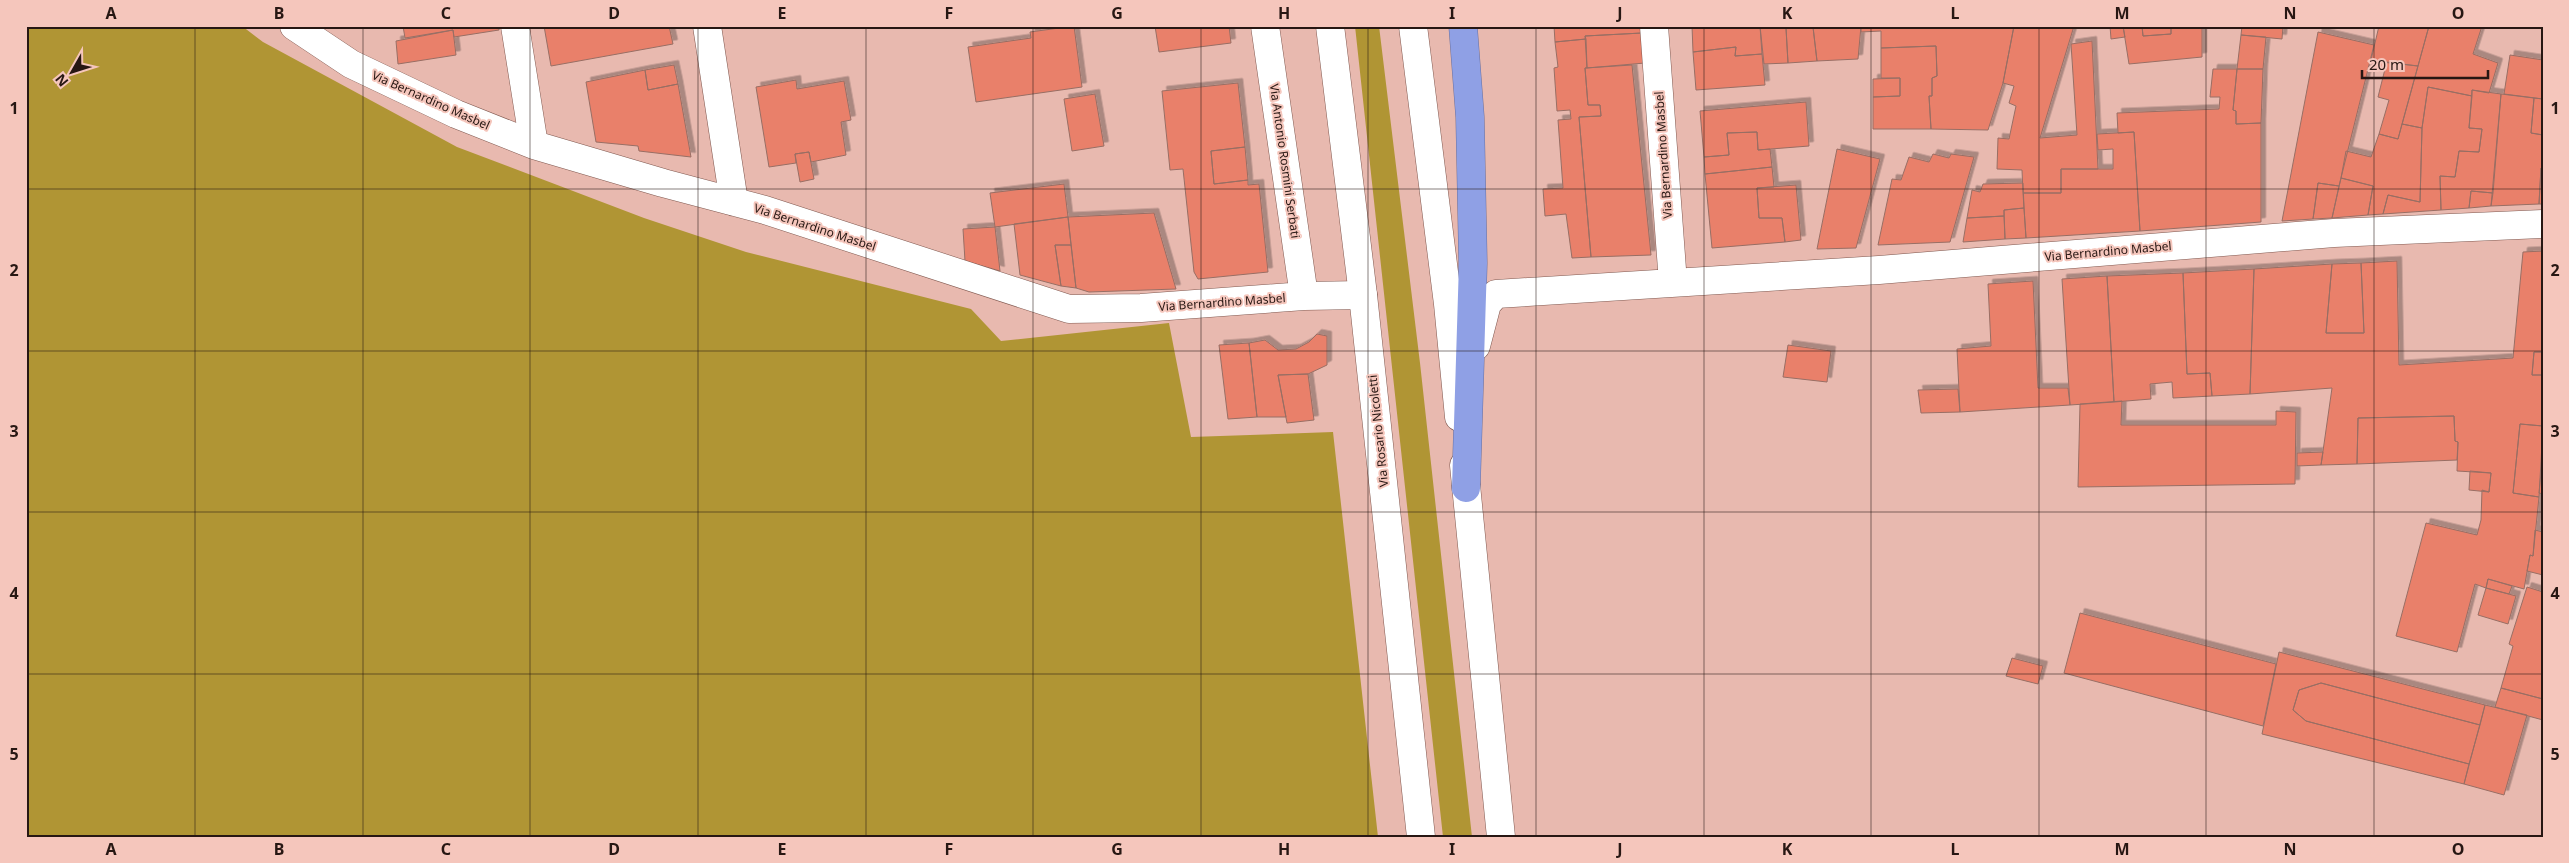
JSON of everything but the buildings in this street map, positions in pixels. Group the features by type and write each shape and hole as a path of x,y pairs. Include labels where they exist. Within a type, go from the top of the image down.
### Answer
{"highway":[{"path":"1464,26 1470,117 1473,263 1466,488"}],"street":[{"name":"Via Bernardino Masbel","path":"294,26 351,64 456,114 534,144 663,183 764,210 1069,309 1141,308 1304,296 1363,295"},
{"path":"515,26 534,144"},
{"path":"707,26 734,202"},
{"name":"Via Antonio Rosmini Serbati","path":"1265,26 1304,296"},
{"name":"Via Rosario Nicoletti","path":"1330,26 1363,295 1421,837"},
{"path":"1413,26 1448,304 1501,837"},
{"name":"Via Bernardino Masbel","path":"1654,26 1673,283"},
{"name":"Via Bernardino Masbel","path":"1469,397 1478,332 1487,304 1496,294 1879,270 2334,233 2543,224"}],"shaded area":[{"path":"26,26 242,26 263,42 457,147 644,218 746,252 971,309 1001,341 1169,323 1191,437 1333,432 1378,837 26,837"},
{"path":"1355,26 1379,26 1420,363 1472,837 1443,837"}]}
